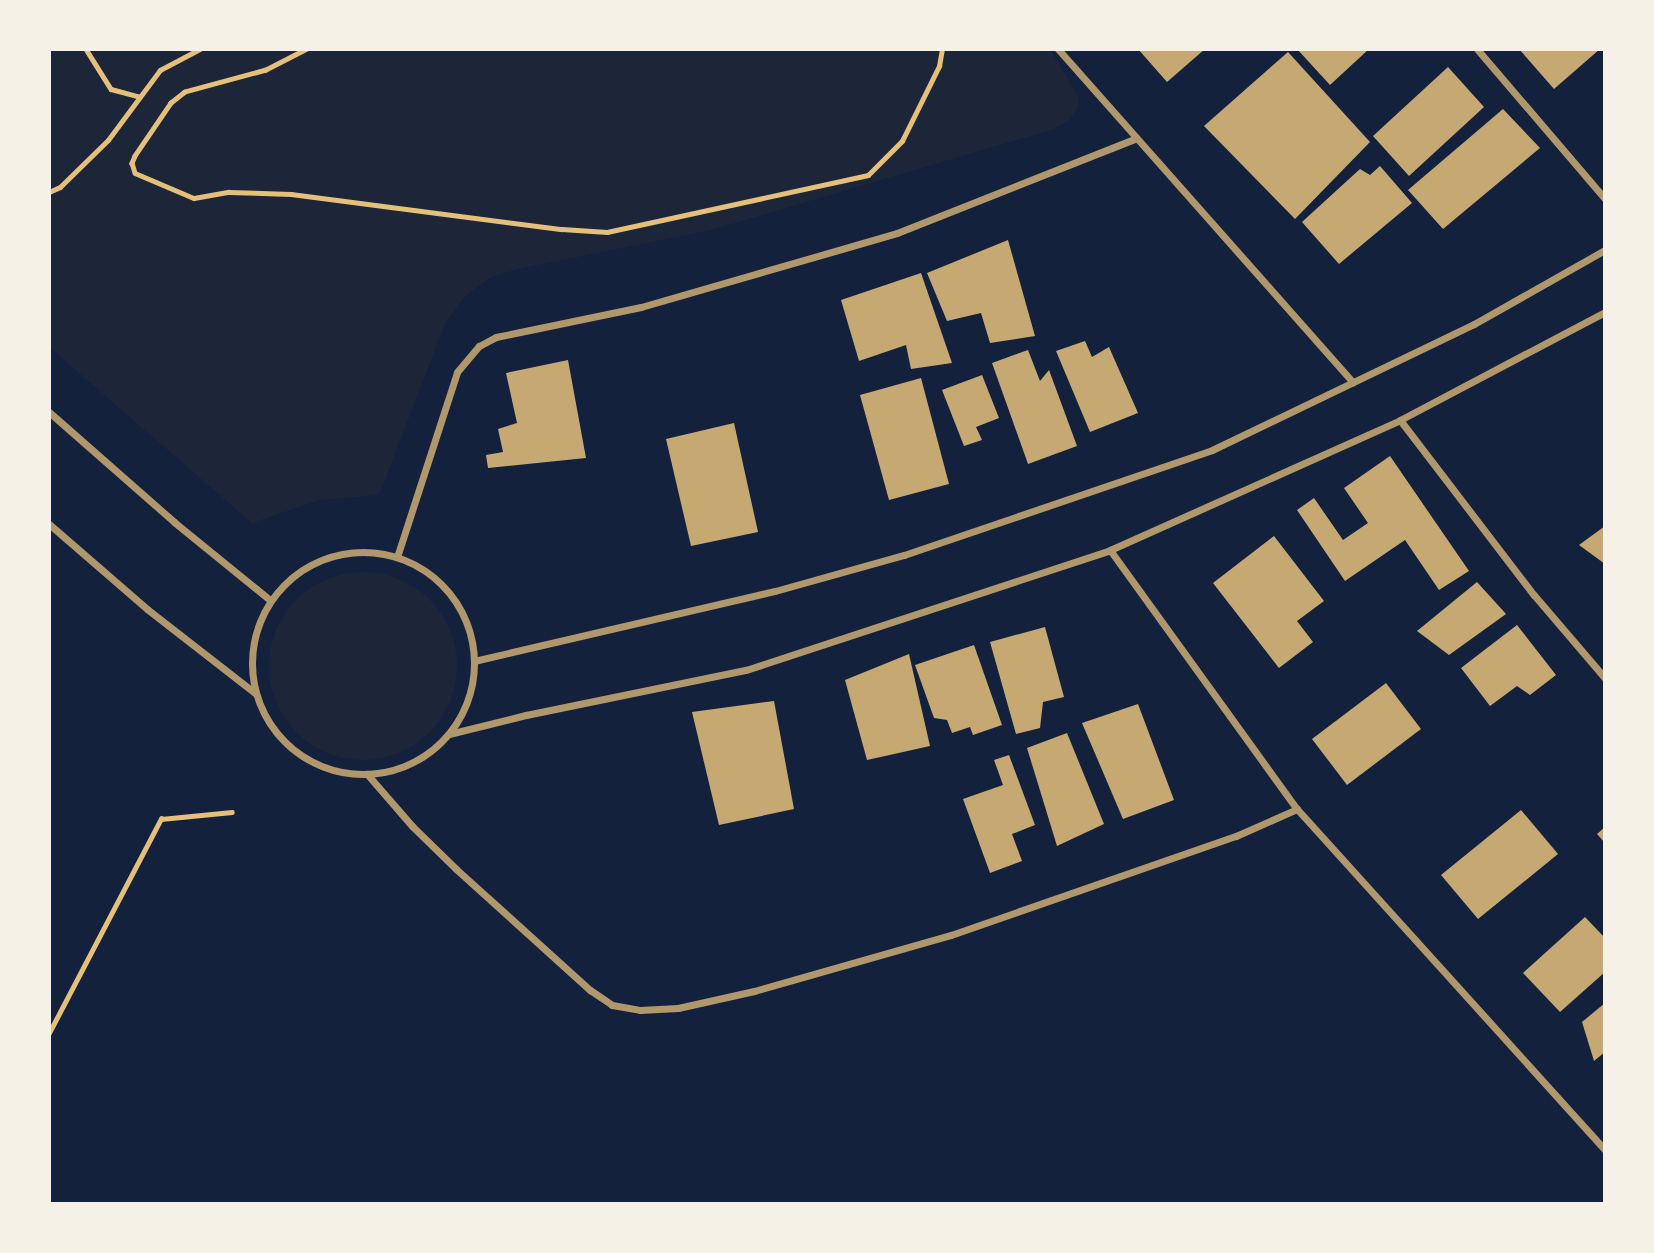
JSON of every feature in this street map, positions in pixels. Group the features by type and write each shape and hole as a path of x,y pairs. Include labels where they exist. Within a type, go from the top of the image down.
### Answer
{"street":[{"path":"1058,49 1134,139 1353,382"},
{"path":"1477,49 1605,199"},
{"path":"397,556 457,372 479,346 496,337 641,307 897,233 1134,139"},
{"path":"474,661 775,591 904,555 1212,450 1474,324 1605,250"},
{"path":"449,734 526,715 746,670 1110,550 1400,420 1605,312"},
{"path":"49,412 174,522 270,600"},
{"path":"1400,420 1534,595 1605,678"},
{"path":"49,524 147,609 256,694"},
{"path":"1110,550 1297,809 1605,1150"},
{"path":"360,551 397,556 430,573 456,600 471,634 474,661 475,672 466,708 449,734 426,755 398,769 368,774 331,769 298,752 272,727 256,694 251,661 256,629 270,600 292,576 324,558 360,551"},
{"path":"368,774 412,826 456,869 590,990 612,1005 640,1010 678,1008 754,991 951,935 1236,836 1297,809"}],"path":[{"path":"86,49 111,89 138,96"},
{"path":"49,192 60,187 108,140 138,96 160,70 200,49"},
{"path":"307,49 265,70 186,92 171,103 132,163 135,173 194,198 228,192 291,194 562,229 607,232 868,175 902,141 939,66 942,49"},
{"path":"49,1032 161,819 232,812"}],"shaded area":[{"path":"49,49 1050,49 1078,96 1079,105 1069,120 1054,129 711,230 517,269 489,278 464,297 445,324 379,495 319,500 252,523 49,347"},
{"path":"363,572 399,580 415,588 429,600 441,614 449,630 457,666 449,702 441,718 429,732 415,744 399,752 363,760 327,752 311,744 297,732 285,718 277,702 269,666 277,630 285,614 297,600 311,588 327,580"}],"building":[{"path":"1138,49 1205,49 1167,82"},
{"path":"1297,49 1369,49 1330,85"},
{"path":"1519,49 1600,49 1554,89"},
{"path":"1288,52 1370,142 1295,219 1204,126"},
{"path":"1448,67 1484,107 1409,176 1373,136"},
{"path":"1503,109 1540,148 1443,229 1408,190"},
{"path":"1380,166 1412,203 1339,264 1302,222 1360,169 1370,175"},
{"path":"1008,240 1035,336 990,343 981,313 947,321 927,273"},
{"path":"921,273 952,363 911,369 906,345 859,361 841,300"},
{"path":"1085,341 1092,357 1109,347 1138,413 1090,432 1056,351"},
{"path":"1028,350 1040,381 1049,370 1077,446 1028,464 992,363"},
{"path":"568,360 586,458 488,468 486,455 503,452 498,429 517,423 506,373"},
{"path":"982,375 999,418 976,427 982,440 964,446 942,390"},
{"path":"921,378 949,484 889,500 860,395"},
{"path":"734,423 758,532 691,546 666,439"},
{"path":"1390,456 1469,571 1439,590 1405,540 1345,581 1297,510 1314,498 1343,540 1368,523 1344,488"},
{"path":"1605,526 1605,564 1579,545"},
{"path":"1274,536 1324,601 1297,621 1313,642 1279,668 1213,583"},
{"path":"1477,582 1506,614 1449,655 1417,631"},
{"path":"1517,625 1556,675 1530,695 1517,686 1490,706 1461,668"},
{"path":"1045,627 1064,697 1043,702 1040,728 1016,734 990,642"},
{"path":"974,645 1002,725 973,735 970,727 952,733 947,720 934,718 915,665"},
{"path":"909,654 930,746 867,760 845,680"},
{"path":"1386,683 1421,729 1347,785 1312,739"},
{"path":"774,701 794,809 719,825 692,712"},
{"path":"1138,704 1174,800 1123,819 1082,723"},
{"path":"1067,733 1104,824 1057,846 1027,748"},
{"path":"1009,755 1035,825 1012,834 1022,861 990,873 963,799 1003,785 994,760"},
{"path":"1521,810 1558,854 1478,919 1441,875"},
{"path":"1605,827 1605,843 1597,834"},
{"path":"1585,917 1605,938 1605,972 1560,1012 1523,973"},
{"path":"1605,1003 1605,1052 1594,1061 1582,1022"}]}
